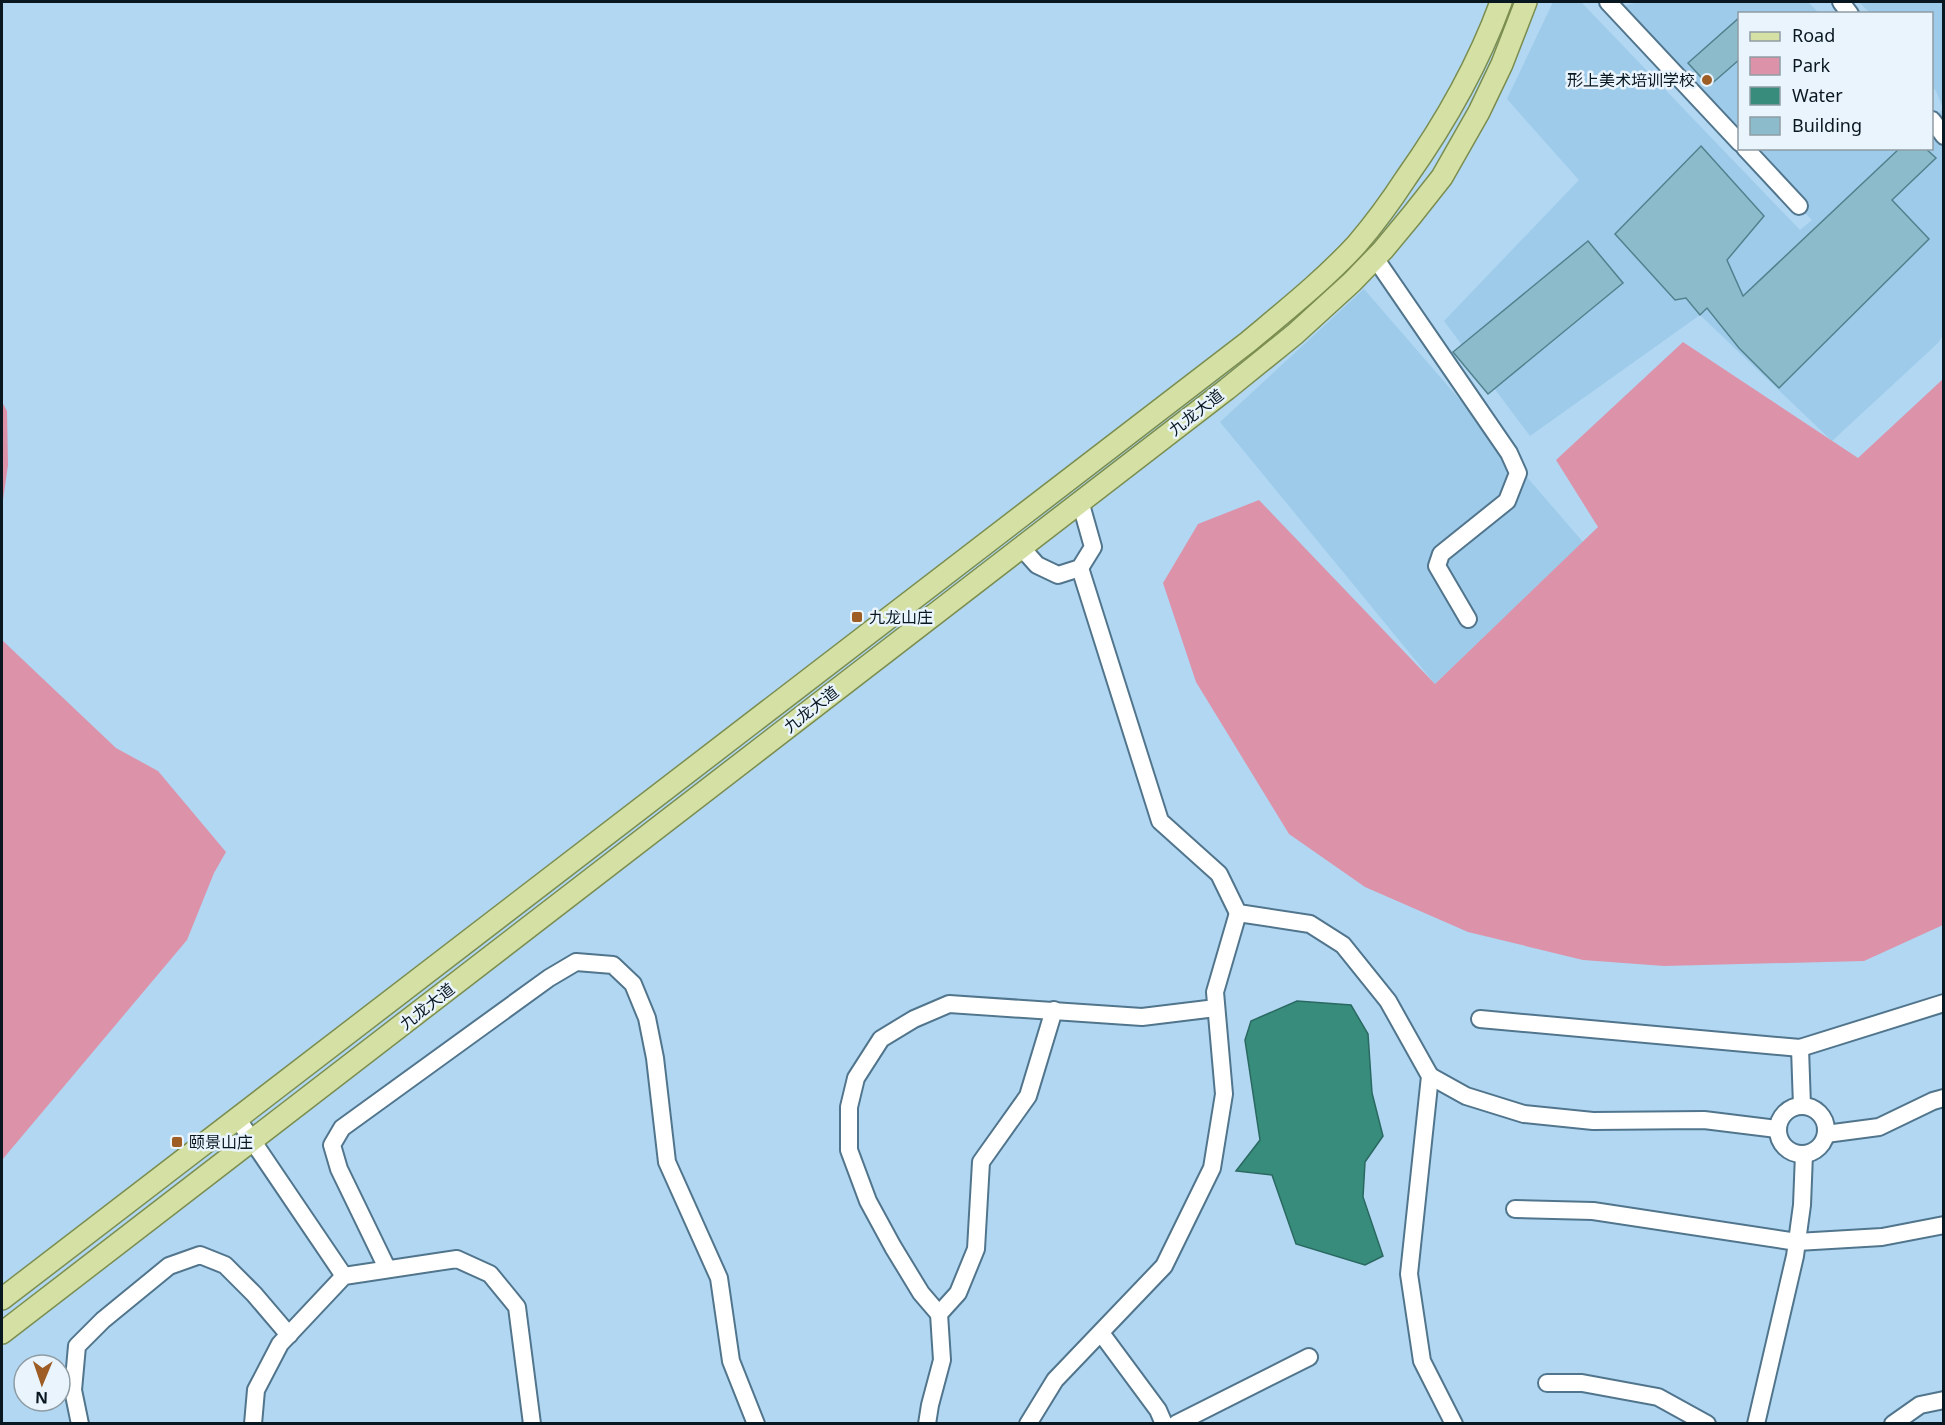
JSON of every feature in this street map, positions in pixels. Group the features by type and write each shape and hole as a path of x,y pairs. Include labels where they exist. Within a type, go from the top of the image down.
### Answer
{"main road":[{"name":"九龙大道","path":"2,1299 1288,309 1356,244 1379,217 1433,140 1452,110 1483,48 1501,2"},
{"name":"九龙大道","path":"2,1333 1295,334 1375,258 1442,177 1479,112 1502,64 1526,2"},
{"path":"1030,509 1046,528"}],"street":[{"path":"1608,2 1738,141"},
{"path":"1933,121 1944,136"},
{"path":"1747,150 1799,206"},
{"path":"1375,258 1509,453 1518,474 1507,501 1441,554 1437,567 1468,619"},
{"path":"1021,547 1037,566 1058,575 1080,567 1093,547 1080,501"},
{"path":"1028,1424 1055,1380 1164,1266 1212,1168 1224,1094 1215,992 1238,914 1219,874 1160,821 1080,567"},
{"path":"1238,914 1310,924 1343,945 1388,1000 1430,1076 1466,1096 1524,1114 1593,1121 1704,1120 1777,1129"},
{"path":"387,1268 339,1169 332,1145 342,1128 549,978 576,962 613,965 633,984 647,1018 655,1058 667,1162 719,1278 731,1361 756,1424"},
{"path":"1480,1019 1800,1048 1944,1003"},
{"path":"927,1424 942,1360 939,1314 921,1293 893,1247 868,1201 849,1150 849,1107 856,1077 881,1039 949,1004 1142,1017 1216,1008"},
{"path":"939,1314 958,1293 976,1249 981,1162 1028,1096 1054,1010"},
{"path":"1800,1048 1802,1106"},
{"path":"1430,1076 1409,1275 1422,1360 1454,1424"},
{"path":"1826,1134 1880,1127 1933,1101 1944,1098"},
{"path":"1802,1106 1810,1108 1821,1116 1826,1134 1820,1146 1814,1151 1796,1154 1783,1146 1777,1129 1784,1114 1802,1106"},
{"path":"237,1118 344,1276"},
{"path":"1756,1424 1797,1242 1802,1205 1804,1154"},
{"path":"1515,1209 1593,1211 1797,1242 1882,1237 1944,1225"},
{"path":"80,1424 72,1390 77,1346 103,1320 169,1266 201,1255 225,1265 254,1294 289,1335"},
{"path":"253,1424 256,1390 279,1344 344,1276 457,1259 490,1274 517,1307 532,1424"},
{"path":"1101,1333 1158,1410 1164,1424"},
{"path":"1176,1424 1309,1357"},
{"path":"1547,1383 1582,1383 1658,1397 1707,1424"},
{"path":"1893,1424 1920,1405 1944,1400"}],"shaded area":[{"path":"1553,2 1581,2 1800,230 1812,220 1743,150 1933,150 1933,119 1943,109 1943,335 1938,343 1832,441 1700,315 1530,436 1444,321 1579,180 1507,99"},
{"name":"形上美术培训学校","path":"1637,2 1808,2 1818,12 1738,12 1738,145 1608,12"},
{"path":"1859,2 1943,2 1943,108 1933,87 1933,12 1869,12"},
{"path":"1364,289 1583,542 1435,684 1220,422"}],"green space":[{"path":"1683,342 1858,458 1943,379 1943,925 1864,961 1664,966 1583,960 1468,932 1365,887 1289,834 1196,682 1163,583 1198,524 1259,500 1435,684 1598,527 1556,460"},
{"path":"2,402 7,411 8,465 2,503"},
{"path":"2,640 116,748 158,771 226,852 214,873 187,940 2,1160"}],"water":[{"path":"1297,1001 1351,1005 1368,1034 1372,1093 1383,1136 1365,1162 1363,1197 1383,1256 1365,1265 1296,1244 1272,1175 1236,1171 1260,1140 1245,1040 1251,1021"}],"building":[{"path":"1738,19 1738,61 1709,86 1688,63"},
{"path":"1701,146 1764,216 1727,260 1743,296 1898,150 1927,150 1936,158 1892,200 1929,239 1779,388 1739,348 1707,308 1700,315 1686,298 1675,300 1615,234"},
{"path":"1588,241 1623,283 1488,394 1453,352"}],"place":[{"name":"形上美术培训学校","path":"1707,80"},
{"name":"九龙山庄","path":"857,617"},
{"name":"颐景山庄","path":"177,1142"}]}
